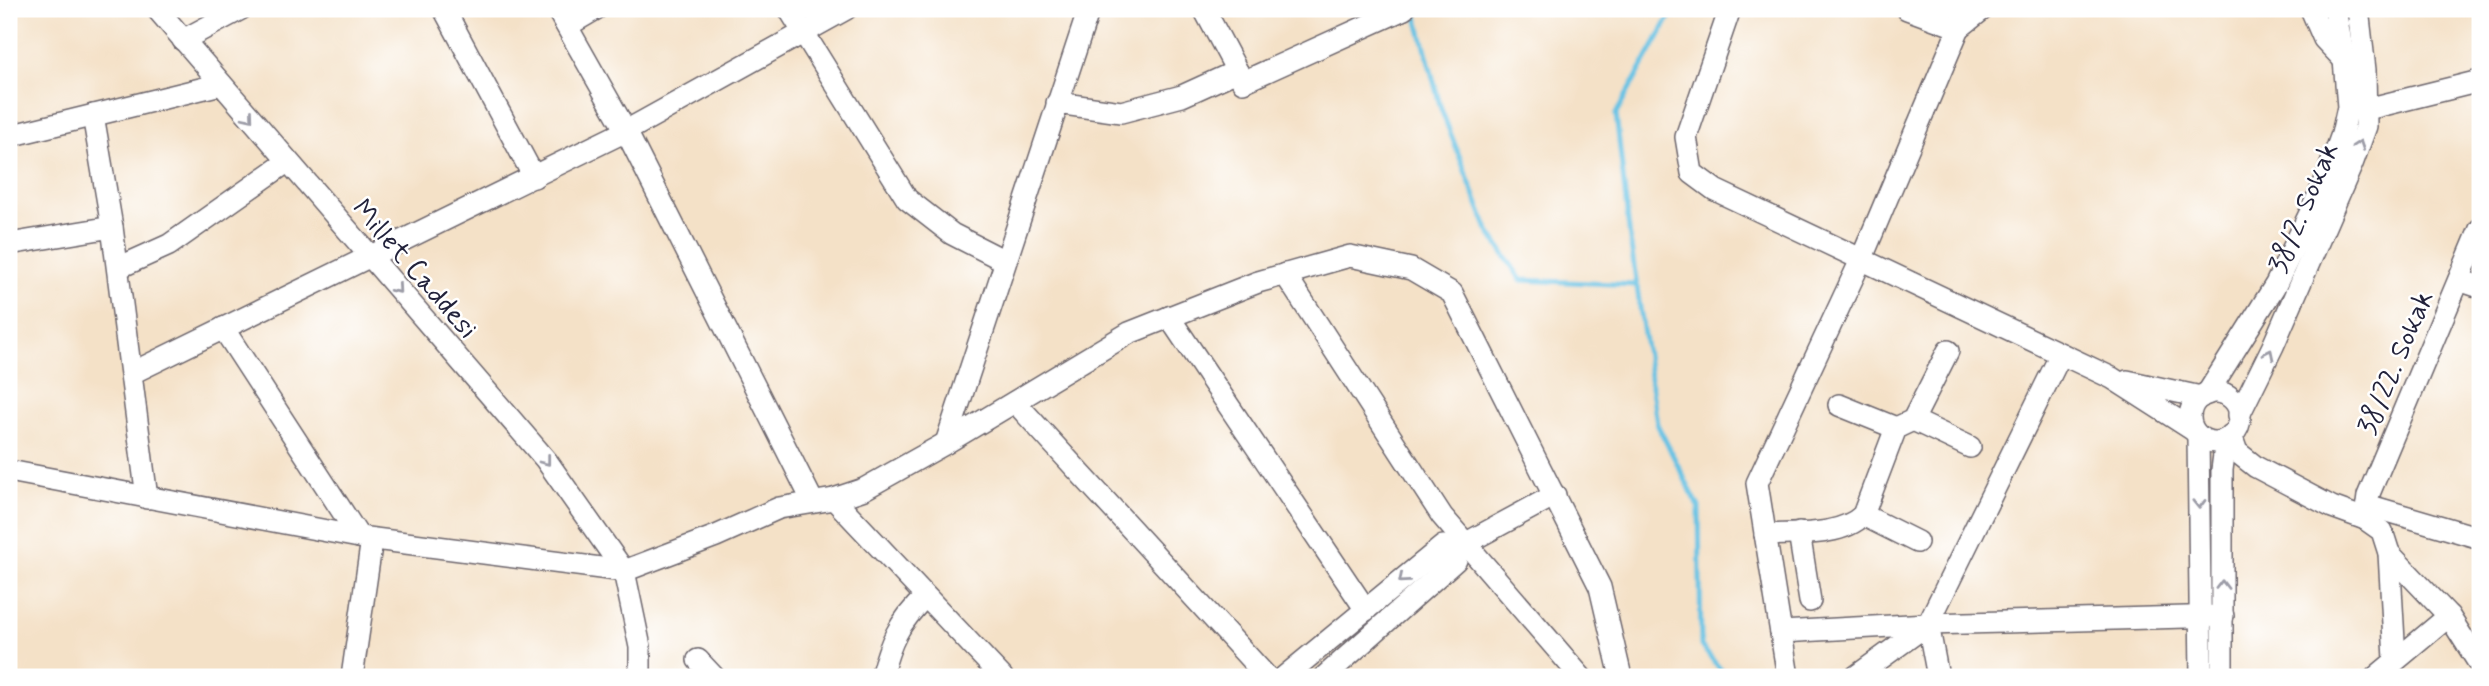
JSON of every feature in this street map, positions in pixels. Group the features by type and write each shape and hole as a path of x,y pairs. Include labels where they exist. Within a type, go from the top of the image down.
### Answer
{"street":[{"name":"Millet Caddesi","path":"157,9 546,460 625,571"},
{"path":"183,40 241,9"},
{"path":"444,9 534,177"},
{"path":"596,9 562,17 626,131 823,501 925,597 1002,677"},
{"path":"789,9 907,199 952,234 1005,261"},
{"path":"132,373 626,131 846,9"},
{"path":"946,443 1089,9"},
{"path":"1204,9 1243,82 1404,9"},
{"path":"1730,9 1686,137 1692,173 1715,190 2112,378 2211,442 2232,430"},
{"path":"1907,9 1962,18 1983,9"},
{"path":"2311,9 2324,39 2344,60"},
{"name":"38/2. Sokak","path":"2222,677 2222,489 2232,430 2273,346 2366,126 2357,108 2344,60 2335,9"},
{"name":"38/2. Sokak","path":"2204,396 2276,284 2324,184 2342,134 2357,108 2358,9"},
{"path":"1788,677 1757,483 1861,260 1962,18"},
{"path":"1057,103 1121,112 1182,96 1237,71"},
{"path":"2357,108 2480,81"},
{"path":"9,136 221,84"},
{"path":"93,115 118,268 147,498"},
{"path":"118,268 169,245 287,162"},
{"path":"9,244 112,227"},
{"name":"38/22. Sokak","path":"2366,512 2368,496 2480,229"},
{"path":"9,471 366,538 625,571 779,508 823,501 863,489 1016,402 1129,333 1258,282 1350,256 1411,269 1452,293 1600,587 1620,677"},
{"path":"1285,274 1463,545 1581,677"},
{"path":"2459,280 2480,287"},
{"path":"1170,317 1366,610"},
{"path":"223,328 366,538 352,677"},
{"path":"1765,536 1845,528 1863,515 1905,424 1948,351"},
{"path":"1855,677 1928,624 2061,354"},
{"path":"2112,378 2204,396 2214,393 2228,397 2238,408 2232,430 2237,452 2256,467 2332,507 2480,538"},
{"path":"2201,677 2196,433 2190,416 2192,408 2204,396"},
{"path":"1016,402 1267,677"},
{"path":"1839,405 1970,447"},
{"path":"2222,489 2235,476 2256,467"},
{"path":"1284,677 1443,546 1463,545 1555,495"},
{"path":"2366,512 2382,531 2389,553 2395,659"},
{"path":"1863,515 1917,542"},
{"path":"1799,533 1810,601"},
{"path":"1324,677 1456,560 1463,545"},
{"path":"2389,553 2449,616 2480,665"},
{"path":"625,571 640,647 640,677"},
{"path":"885,674 886,655 905,616 925,597"},
{"path":"1781,632 1928,624 2222,616"},
{"path":"2376,677 2449,616"},
{"path":"1928,624 1938,677"},
{"path":"698,660 714,677"}],"waterway":[{"path":"1415,9 1441,109 1488,230 1521,280 1637,285"},
{"path":"1674,9 1616,114 1630,239 1657,424 1699,507 1701,646 1727,677"}]}
